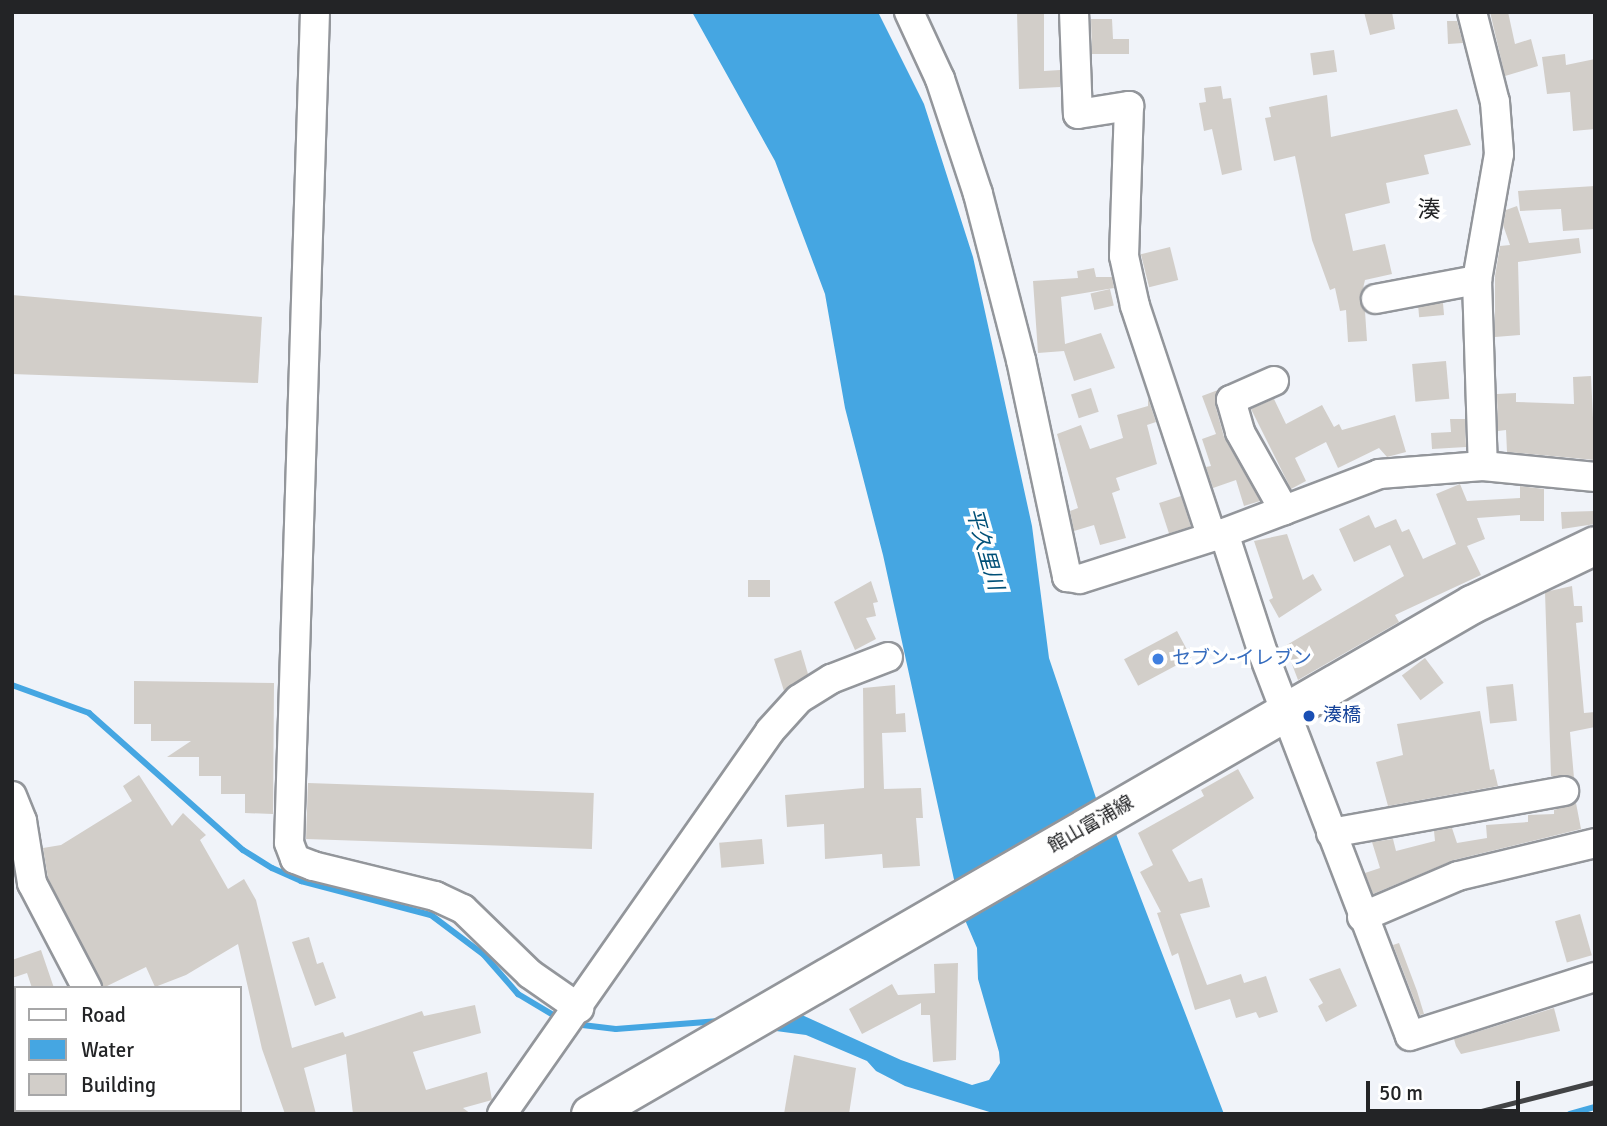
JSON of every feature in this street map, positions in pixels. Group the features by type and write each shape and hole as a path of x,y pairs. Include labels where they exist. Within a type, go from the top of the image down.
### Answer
{"main road":[{"name":"館山富浦線","path":"590,1114 1484,598 1595,545"}],"street":[{"path":"316,12 289,843 295,859 313,866 435,897 464,909 530,974 576,1012"},
{"path":"909,12 940,79 978,194 1021,360 1068,577 1080,579 1218,535 1379,474 1483,466 1595,477"},
{"path":"1074,12 1078,114 1129,106 1124,256 1135,306 1218,535 1362,917 1410,1036 1595,977"},
{"path":"1472,12 1495,102 1499,154 1477,280 1483,466"},
{"path":"1376,299 1477,280"},
{"path":"1273,381 1231,400 1240,432 1284,510"},
{"path":"502,1114 576,1012 770,731 799,699 831,679 888,657"},
{"path":"1331,833 1564,791"},
{"path":"12,796 22,821 32,883 86,986"},
{"path":"1362,917 1458,876 1595,843"}],"water":[{"name":"平久里川","path":"692,12 878,12 924,104 973,257 1032,526 1049,658 1097,801 955,884 883,555 845,408 825,294 775,161"},
{"path":"1115,831 1224,1114 996,1114 905,1086 876,1071 867,1061 806,1035 776,1031 802,1015 901,1060 972,1085 989,1080 1000,1063 999,1052 978,979 977,948 965,920"}],"building":[{"path":"1017,12 1044,12 1044,71 1060,70 1060,87 1019,89"},
{"path":"1364,12 1392,12 1395,29 1370,35"},
{"path":"1490,12 1508,12 1515,44 1531,39 1538,66 1505,76"},
{"path":"1091,19 1112,19 1113,39 1129,39 1129,54 1092,54"},
{"path":"1447,21 1457,21 1463,43 1448,44"},
{"path":"1334,50 1337,72 1313,75 1310,53"},
{"path":"1565,54 1566,65 1595,59 1595,129 1573,131 1570,92 1547,94 1542,57"},
{"path":"1221,86 1223,99 1231,98 1242,170 1222,175 1212,129 1204,131 1199,103 1206,102 1204,88"},
{"path":"1327,95 1331,137 1457,109 1471,145 1424,155 1429,174 1386,183 1390,203 1345,214 1353,251 1385,244 1392,274 1365,280 1360,301 1365,311 1367,341 1348,342 1346,310 1340,311 1335,288 1330,290 1312,240 1295,156 1274,161 1265,118 1271,117 1269,107"},
{"path":"1595,186 1595,229 1563,231 1561,209 1520,211 1518,191"},
{"path":"1517,206 1529,243 1579,238 1581,253 1518,262 1520,335 1495,337 1495,276 1500,246 1510,245 1503,225 1506,210"},
{"path":"1170,247 1178,280 1149,287 1141,254"},
{"path":"1094,268 1096,277 1112,277 1114,288 1061,297 1065,344 1101,333 1115,368 1074,381 1064,351 1038,353 1033,281 1078,278 1077,271"},
{"path":"1110,289 1114,306 1094,310 1091,293"},
{"path":"12,295 262,317 258,383 12,374"},
{"path":"1443,303 1444,315 1419,317 1418,305"},
{"path":"1446,361 1449,399 1415,402 1412,364"},
{"path":"1591,376 1595,460 1507,452 1506,430 1498,431 1497,394 1516,393 1516,402 1574,404 1573,377"},
{"path":"1091,388 1099,412 1079,418 1071,394"},
{"path":"1218,390 1215,404 1224,437 1260,501 1244,506 1236,480 1213,488 1206,467 1211,466 1202,439 1216,434 1202,396"},
{"path":"1148,398 1156,422 1147,425 1157,464 1116,478 1120,490 1112,493 1126,538 1100,545 1094,525 1074,531 1070,511 1078,508 1057,434 1081,425 1090,449 1123,438 1117,415 1148,406"},
{"path":"1274,399 1286,424 1322,405 1334,427 1339,424 1342,430 1395,415 1406,452 1387,457 1379,448 1338,468 1326,442 1295,458 1306,481 1291,489 1251,409"},
{"path":"1450,419 1465,419 1466,447 1432,449 1431,433 1451,432"},
{"path":"1460,484 1467,501 1520,498 1520,486 1544,489 1544,521 1520,521 1520,515 1477,518 1485,539 1467,546 1481,575 1395,615 1399,622 1298,680 1285,646 1404,576 1390,545 1354,562 1339,529 1369,515 1375,528 1396,519 1402,532 1409,529 1423,559 1456,544 1436,494"},
{"path":"1181,496 1191,526 1169,534 1159,503"},
{"path":"1595,511 1595,524 1562,529 1561,512"},
{"path":"1287,534 1303,580 1313,574 1322,590 1279,618 1269,600 1273,598 1254,541"},
{"path":"748,580 770,580 770,597 748,597"},
{"path":"871,581 878,602 873,603 876,616 866,618 876,639 855,650 834,602"},
{"path":"1572,586 1574,606 1582,606 1583,622 1576,623 1584,713 1595,712 1595,727 1570,732 1574,778 1551,776 1545,592"},
{"name":"セブン-イレブン","path":"1177,631 1191,657 1138,686 1124,659"},
{"path":"801,650 808,674 784,691 774,659"},
{"path":"1425,658 1444,683 1420,700 1402,675"},
{"path":"134,681 274,683 273,814 245,813 245,794 221,794 221,776 199,776 199,757 167,757 191,741 151,741 151,724 134,724"},
{"path":"1513,684 1517,721 1490,724 1486,687"},
{"path":"895,685 896,714 905,713 906,732 882,733 884,789 921,788 923,818 916,818 920,866 883,868 882,854 825,859 824,824 787,827 785,795 864,788 863,688"},
{"path":"1480,711 1490,770 1494,769 1498,786 1388,806 1376,762 1403,755 1397,724"},
{"path":"1238,769 1254,798 1172,850 1189,882 1202,878 1210,907 1180,914 1207,985 1241,974 1244,983 1266,976 1278,1012 1259,1018 1256,1012 1236,1018 1230,999 1195,1010 1178,953 1172,956 1157,913 1161,912 1140,872 1153,865 1138,833 1204,796 1201,790"},
{"path":"139,775 172,826 183,813 206,835 200,840 228,889 244,879 256,900 292,1048 343,1032 345,1037 422,1011 424,1016 475,1005 481,1033 413,1052 426,1090 487,1072 492,1100 463,1108 471,1114 353,1114 346,1054 304,1068 316,1114 285,1114 262,1049 238,944 186,975 158,986 155,986 146,967 102,986 48,878 43,848 61,845 132,801 123,786"},
{"path":"308,783 594,793 592,849 306,839"},
{"path":"1576,803 1581,829 1454,860 1373,894 1365,873 1380,868 1372,842 1393,839 1396,851 1435,841 1434,831 1452,828 1457,843 1487,838 1486,825 1528,822 1528,815 1554,814 1554,810"},
{"path":"762,839 764,864 721,868 719,843"},
{"path":"1580,914 1592,955 1567,963 1555,921"},
{"path":"309,937 317,964 323,962 336,998 315,1006 292,942"},
{"path":"1399,943 1424,1014 1420,1015 1393,945"},
{"path":"41,950 53,986 31,986 27,973 12,978 12,960"},
{"path":"958,963 956,1060 933,1062 930,1015 921,1015 921,1003 862,1034 849,1009 892,984 898,995 935,993 934,964"},
{"path":"1340,968 1357,1006 1326,1022 1318,1006 1323,1003 1309,979"},
{"path":"1554,1008 1560,1031 1461,1054 1456,1046 1454,1039"},
{"path":"794,1055 856,1068 849,1114 784,1114"}],"waterway":[{"path":"12,685 89,713 243,850 272,868 301,881 431,915 484,955 518,994 560,1019"},
{"path":"574,1024 616,1029 719,1021"},
{"path":"1570,1114 1595,1107"}],"railway":[{"path":"1469,1114 1595,1082"}],"place":[{"name":"セブン-イレブン","path":"1158,659"},
{"name":"湊橋","path":"1309,716"}],"district":[{"name":"湊","path":"1429,210"}]}
